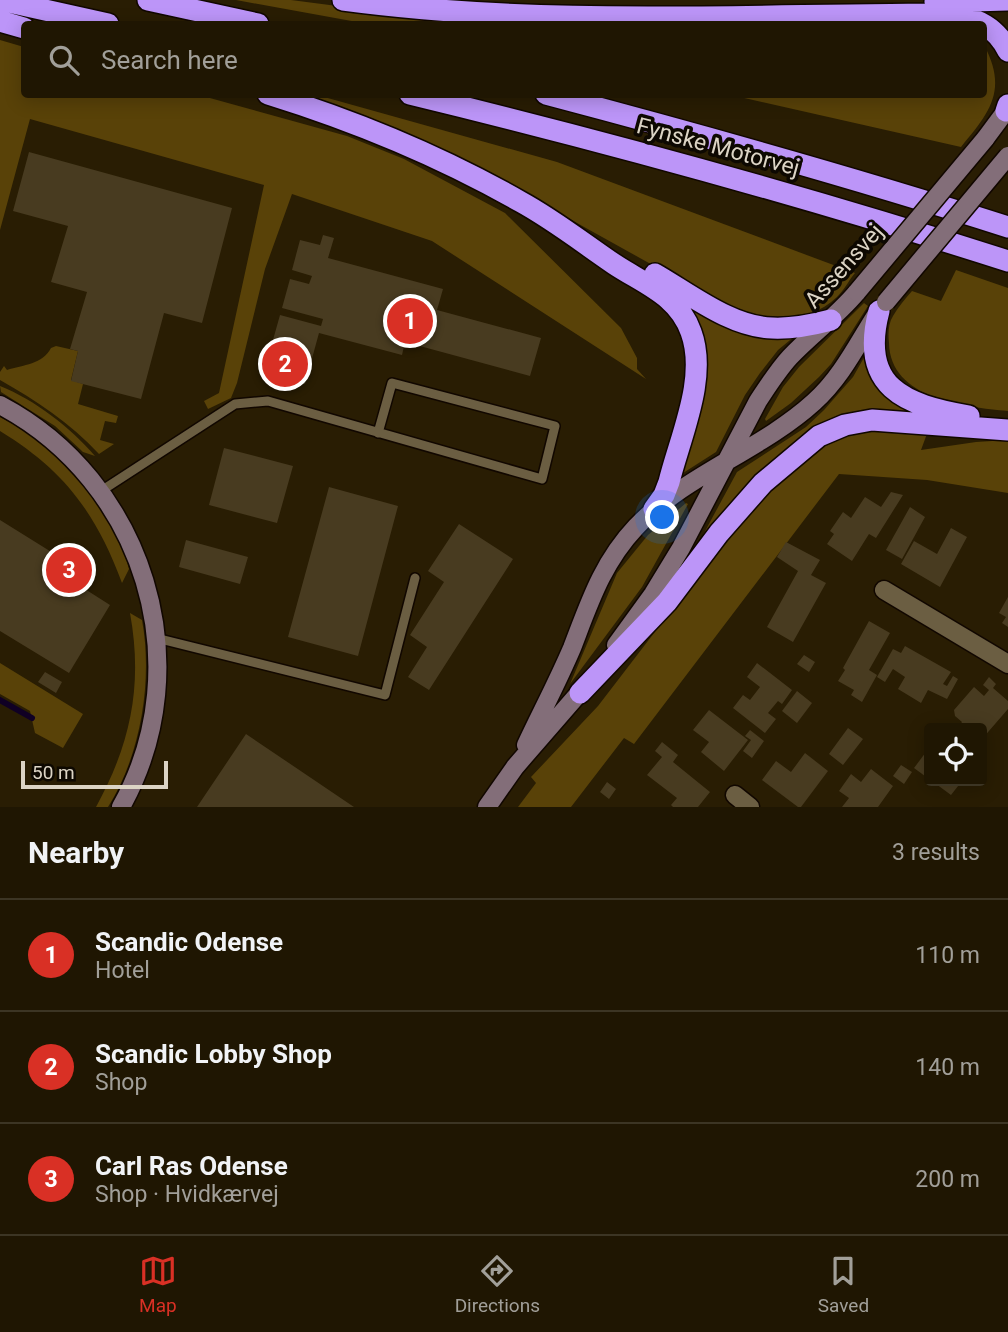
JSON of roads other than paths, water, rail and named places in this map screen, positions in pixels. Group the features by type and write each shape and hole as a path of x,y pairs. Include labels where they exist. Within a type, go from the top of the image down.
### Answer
{"highway":[{"path":"0,0 94,21"},
{"path":"148,0 244,21"},
{"path":"343,0 519,15 667,17 953,14 979,21"},
{"path":"667,17 898,2 1008,0"},
{"path":"0,21 21,27"},
{"path":"987,25 1000,37 1008,51"},
{"path":"280,98 394,140 463,171 740,321 772,328 831,320"},
{"name":"Fynske Motorvej","path":"426,98 695,167 881,220 1008,261"},
{"name":"Fynske Motorvej","path":"560,98 706,136 1008,227"},
{"path":"548,218 668,297 682,314 692,333 697,369 694,391 669,482 654,509"},
{"path":"882,307 875,327 875,359 881,373 899,394 924,407 945,412 1008,419"},
{"path":"580,693 667,602 719,533 763,483 819,436 845,425 872,420 1008,430"}],"main road":[{"name":"Assensvej","path":"487,807 515,766 580,693 667,572 772,379 857,292 985,139 1007,108"},
{"name":"Assensvej","path":"515,766 557,681 591,595 621,543 654,509 781,428 815,401 841,371 882,307 1008,156"},
{"path":"0,405 29,422 69,454 102,491 131,541 148,590 156,638 154,714 146,751 133,786 121,807"}],"street":[{"path":"884,590 1008,664"},
{"path":"735,795 750,807"}],"lane":[{"path":"102,491 234,404 268,401 378,433 542,480 555,426 393,383 378,433"},
{"path":"156,638 385,695 415,578"}],"waterway":[{"path":"0,700 32,718"}],"place":[{"name":"Scandic Odense","path":"410,321"},
{"name":"Scandic Lobby Shop","path":"285,364"},
{"name":"Carl Ras Odense","path":"69,570"}]}
